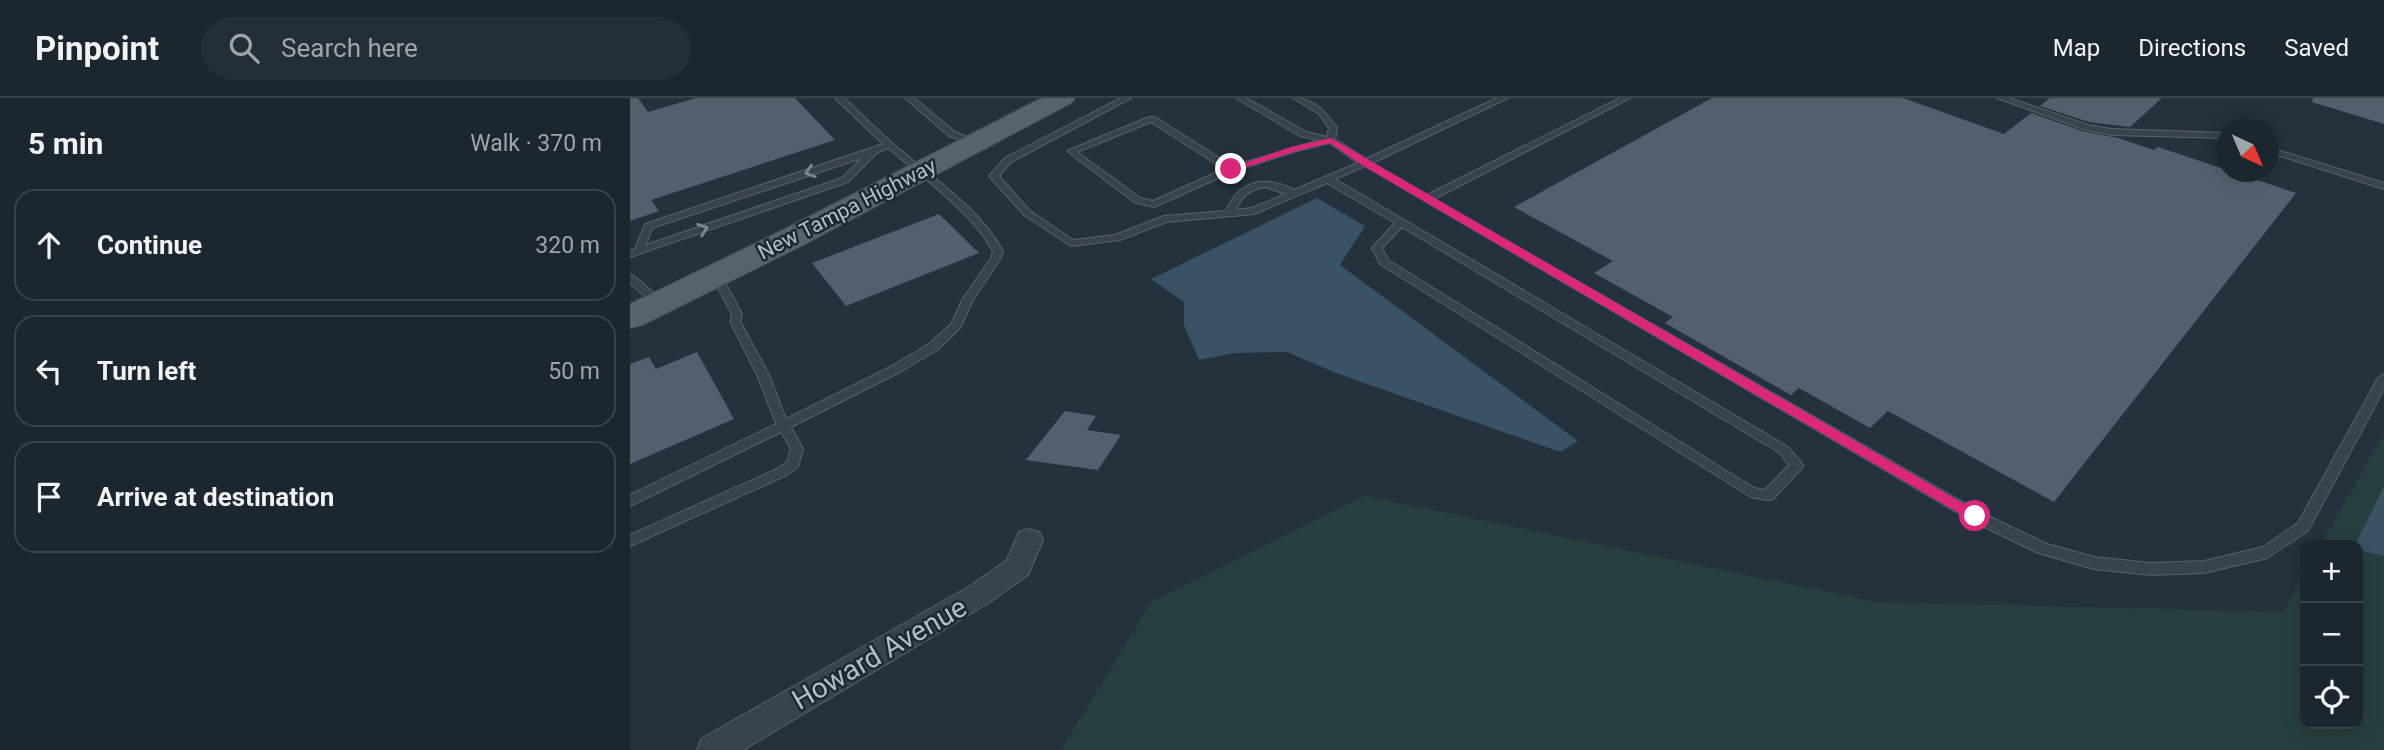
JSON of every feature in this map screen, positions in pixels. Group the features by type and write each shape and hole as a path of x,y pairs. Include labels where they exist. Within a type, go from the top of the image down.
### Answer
{"main road":[{"name":"New Tampa Highway","path":"630,317 1062,98"}],"street":[{"name":"Howard Avenue","path":"713,750 980,594 1018,567 1029,540"}],"lane":[{"path":"630,500 893,370 931,346 953,329 968,298 995,262 998,247 989,236 839,98"},
{"path":"909,98 951,134 977,142"},
{"path":"1127,98 1009,160 994,176 1027,213 1071,243 1117,237 1164,219 1254,211 1504,98"},
{"path":"1240,98 1303,134 1331,140 1365,163 1975,516 2043,549 2094,563 2151,569 2204,567 2267,552 2303,527 2384,378"},
{"path":"1297,98 1322,112 1333,128 1331,140"},
{"path":"1427,199 1626,98"},
{"path":"2001,98 2086,127 2112,132 2216,136"},
{"path":"1231,169 1152,119 1071,151 1137,200 1154,204 1231,169 1331,140"},
{"path":"634,252 648,226 889,145"},
{"path":"634,252 845,180 875,150"},
{"path":"2279,152 2384,186"},
{"path":"1328,179 1401,222 1784,450 1797,465 1768,495 1751,492 1384,262 1377,248 1401,222"},
{"path":"1230,212 1238,195 1253,186 1277,185 1294,194"},
{"path":"630,541 782,472 793,464 797,449 783,425 764,377 735,321 737,314 716,275"},
{"path":"630,278 659,303"}],"green space":[{"path":"2384,434 2384,750 1061,750 1152,601 1365,496 1877,602 2283,612 2300,582 2300,729 2363,729 2363,540 2324,540"}],"water":[{"path":"1317,198 1365,226 1340,265 1578,441 1560,452 1336,373 1287,352 1234,353 1199,360 1184,325 1184,302 1151,279"},
{"path":"2384,486 2384,556 2363,551 2363,540 2357,540"}],"building":[{"path":"630,98 638,98 648,112 696,98 795,98 835,140 651,200 659,211 630,221"},
{"path":"1712,98 1903,98 2004,134 2031,113 2082,131 2118,138 2154,150 2158,147 2216,166 2216,182 2263,182 2296,193 2054,502 1888,411 1870,428 1799,388 1791,395 1665,323 1673,317 1594,273 1613,261 1514,207"},
{"path":"2050,98 2162,98 2130,127 2089,122 2040,106"},
{"path":"2313,98 2384,98 2384,124 2312,102"},
{"path":"939,214 979,253 846,306 812,263"},
{"path":"697,352 734,419 630,464 630,364 649,357 656,369"},
{"path":"1065,411 1096,416 1087,430 1121,435 1098,470 1026,460"}],"route":[{"path":"1231,169 1331,140 1365,163 1975,516"}]}
